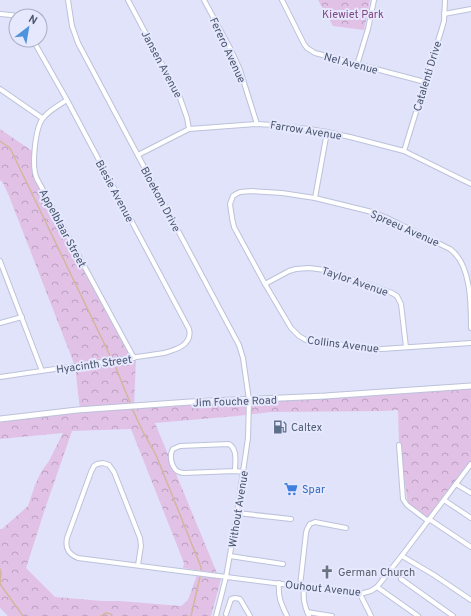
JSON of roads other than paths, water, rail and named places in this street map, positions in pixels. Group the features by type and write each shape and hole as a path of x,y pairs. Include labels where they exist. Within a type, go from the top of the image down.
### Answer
{"street":[{"name":"Bloekom Drive","path":"68,0 75,36 240,348 244,358 249,400"},
{"name":"Jansen Avenue","path":"128,0 180,98 187,118 188,130"},
{"name":"Ferero Avenue","path":"204,0 240,70 257,124"},
{"name":"Nel Avenue","path":"282,0 304,44 311,51 319,55 425,82"},
{"path":"357,65 368,29 374,0"},
{"name":"Catalenti Drive","path":"404,151 442,28 445,0"},
{"path":"444,14 471,9"},
{"name":"Biesie Avenue","path":"38,48 67,100 189,329 190,336 186,343"},
{"path":"0,89 42,118 67,100"},
{"name":"Appelblaar Street","path":"42,118 38,127 34,154 35,176 134,358"},
{"name":"Farrow Avenue","path":"138,155 188,130 257,124 285,126 350,137 404,151 471,184"},
{"path":"315,198 326,132"},
{"name":"Spreeu Avenue","path":"231,200 233,196 240,192 282,194 315,198 379,214 455,251 462,261 470,281 471,328"},
{"name":"Collins Avenue","path":"231,200 230,208 234,227 291,328 299,336 306,340 372,349 471,343"},
{"path":"0,261 42,371"},
{"name":"Taylor Avenue","path":"265,284 296,269 309,268 325,270 392,293 397,296 401,304 406,347"},
{"path":"0,323 22,317"},
{"name":"Hyacinth Street","path":"0,377 164,353 178,348 186,343"},
{"name":"Jim Fouche Road","path":"0,419 54,412 190,402 309,397 471,386"},
{"name":"Without Avenue","path":"216,616 226,577 244,472 248,438 249,400"},
{"path":"235,470 235,452 234,448 230,444 180,446 173,449 171,454 176,470 184,473 235,470 244,472"},
{"path":"399,445 403,499 407,505 471,547"},
{"name":"Ouhout Avenue","path":"138,565 140,538 133,518 112,468 106,464 100,463 94,466 91,472 67,538 67,551 73,556 78,558 360,594 371,591 377,587 471,464"},
{"path":"456,484 471,493"},
{"path":"444,500 471,518"},
{"path":"237,513 291,519"},
{"path":"332,616 308,614 303,598 302,586 306,533 308,526 312,522 346,528"},
{"path":"230,556 282,564"},
{"path":"402,556 471,600"},
{"path":"401,579 453,616"},
{"path":"279,583 278,596 287,616"},
{"path":"377,587 418,616"},
{"path":"360,594 371,616"},
{"path":"221,597 240,599 250,616"},
{"path":"226,614 230,599"}],"waterway":[{"path":"0,141 10,148 116,368 131,405"},
{"path":"132,408 156,455 201,570"},
{"path":"0,569 0,584 23,616"},
{"path":"191,616 200,577"},
{"path":"101,616 106,613 111,614 112,616"}],"place":[{"name":"Caltex","path":"280,427"},
{"name":"Spar","path":"291,489"},
{"name":"German Church","path":"327,572"}],"park label":[{"name":"Kiewiet Park","path":"353,14"}]}
